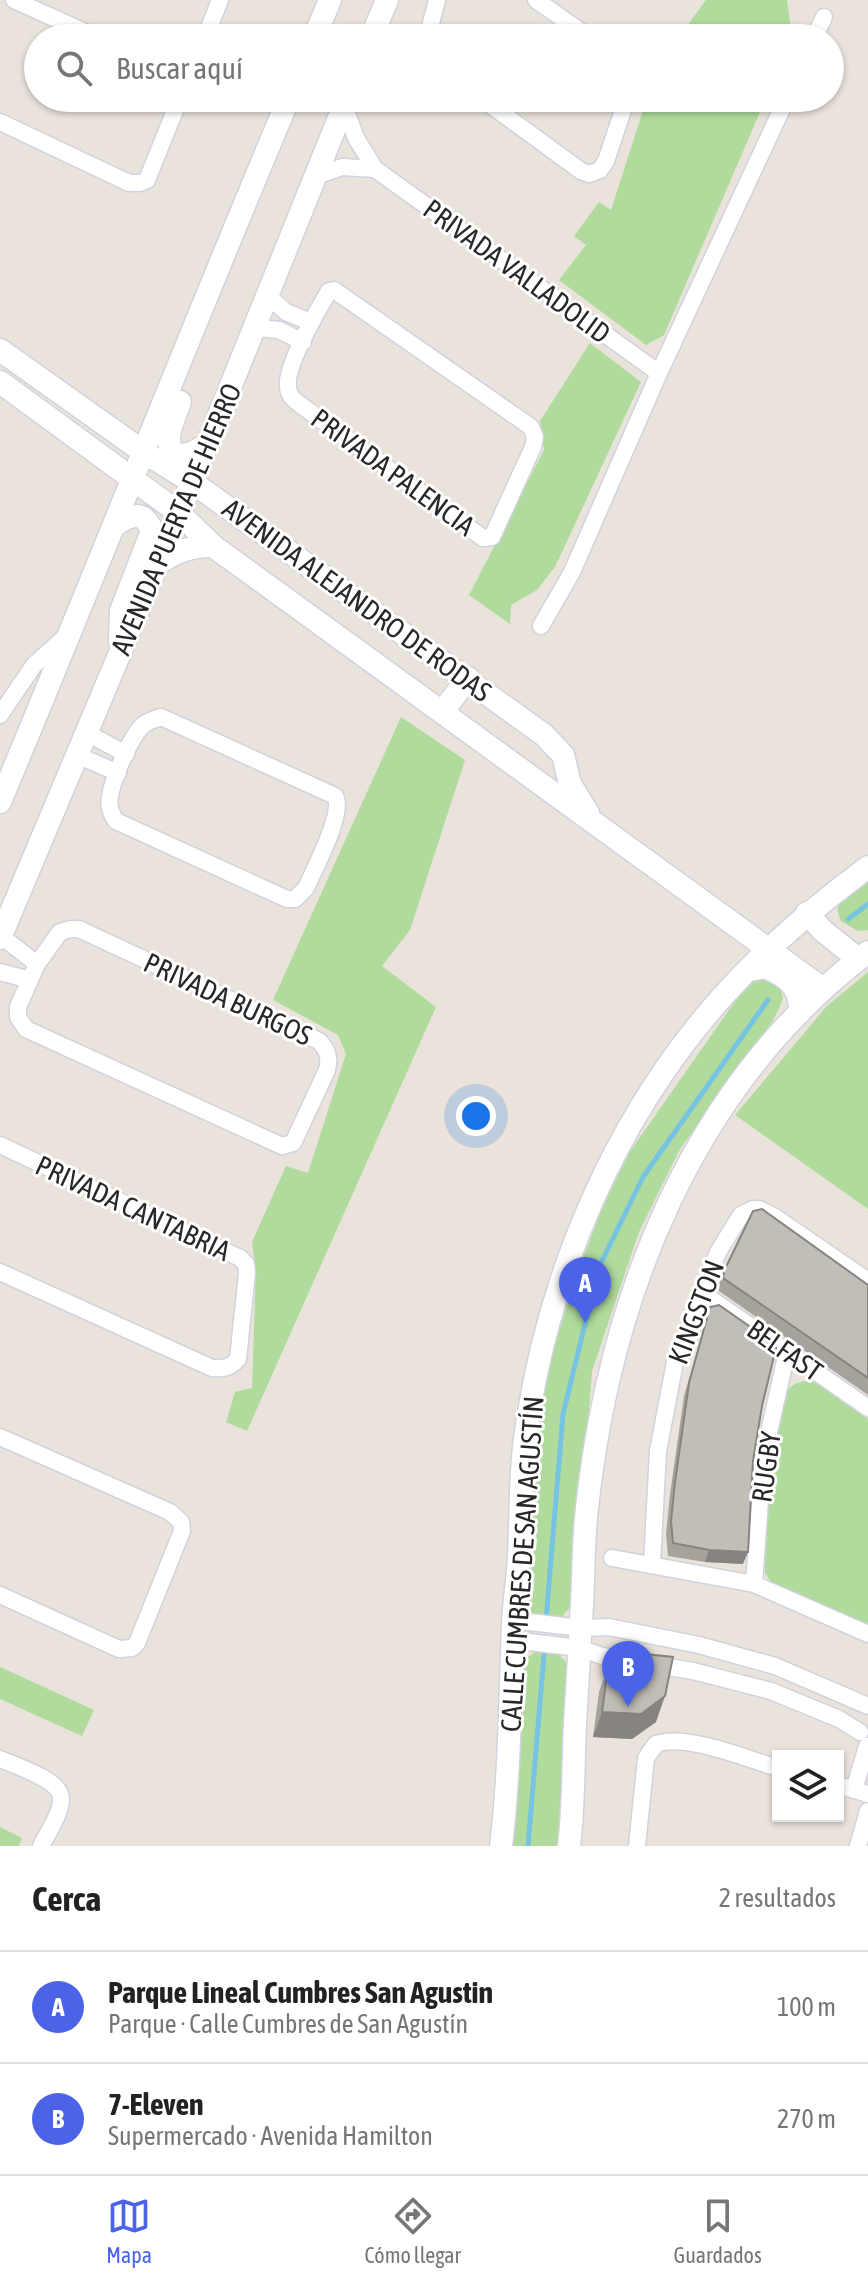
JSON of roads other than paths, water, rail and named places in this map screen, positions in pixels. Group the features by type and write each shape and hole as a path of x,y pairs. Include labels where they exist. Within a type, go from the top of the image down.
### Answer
{"street":[{"path":"14,0 67,24"},
{"path":"211,24 220,0"},
{"path":"320,24 330,0"},
{"path":"377,24 387,0"},
{"path":"536,0 570,24"},
{"path":"429,24 432,2"},
{"path":"821,24 824,17"},
{"path":"0,122 129,183 140,183 147,180 174,112"},
{"name":"AVENIDA PUERTA DE HIERRO","path":"0,802 283,112"},
{"name":"AVENIDA PUERTA DE HIERRO","path":"0,937 159,563 342,112"},
{"name":"PRIVADA VALLADOLID","path":"349,112 356,138 375,169 659,373"},
{"path":"500,112 589,174 600,170 606,161 622,112"},
{"path":"541,626 572,572 659,373 780,112"},
{"path":"316,176 342,167 375,169"},
{"name":"PRIVADA PALENCIA","path":"337,290 531,427 535,437 533,447 492,537 483,538 293,398 288,380 303,342 310,322 329,291 337,290"},
{"path":"268,296 286,312 310,322"},
{"path":"195,323 194,361 168,436 169,444 178,455 187,456 208,444"},
{"path":"256,328 279,330 303,342"},
{"name":"AVENIDA ALEJANDRO DE RODAS","path":"0,350 145,453 192,482 550,740 563,755 570,784 597,827"},
{"name":"AVENIDA ALEJANDRO DE RODAS","path":"0,382 179,513 213,546 823,989"},
{"path":"114,526 128,515 140,515 149,522 152,531 121,611 121,650"},
{"path":"159,563 175,552 193,546 213,546"},
{"path":"0,715 34,665 72,630"},
{"path":"443,711 468,678"},
{"path":"161,717 335,796 338,802 337,817 306,888 295,899 287,899 116,821 110,809 110,796 118,773 141,727 161,717"},
{"path":"87,733 126,754"},
{"path":"77,755 118,773"},
{"path":"539,781 555,778 566,765"},
{"name":"CALLE CUMBRES DE SAN AGUSTÍN","path":"501,1846 526,1425 542,1348 581,1225 613,1157 643,1104 715,1005 807,913 868,867"},
{"path":"569,1846 587,1509 611,1361 634,1285 656,1229 683,1174 733,1091 800,1012 863,955 822,930 807,913"},
{"name":"PRIVADA BURGOS","path":"79,929 319,1041 329,1061 299,1134 293,1143 282,1146 26,1029 18,1017 18,1007 33,972 60,932 79,929"},
{"path":"0,937 33,972"},
{"path":"749,970 765,967 793,985 801,999 800,1012"},
{"path":"0,972 33,972"},
{"name":"PRIVADA CANTABRIA","path":"0,1145 240,1258 246,1264 247,1273 238,1359 223,1369 212,1368 0,1272"},
{"name":"KINGSTON","path":"652,1564 658,1451 675,1362 718,1252 741,1215 759,1209 775,1217 868,1281"},
{"name":"BELFAST","path":"701,1292 868,1408"},
{"name":"RUGBY","path":"754,1584 763,1459 787,1352"},
{"path":"0,1437 170,1512 181,1522 182,1531 132,1648 119,1649 0,1595"},
{"path":"612,1558 754,1584 868,1634"},
{"path":"513,1630 580,1638 609,1627 699,1645 775,1666 868,1708 860,1723 865,1742 853,1790"},
{"path":"580,1638 602,1656 693,1671 771,1691 839,1719 865,1742"},
{"path":"637,1846 646,1758 656,1744 674,1741 691,1744 772,1766"},
{"path":"0,1759 51,1782 62,1796 60,1807 41,1846"},
{"path":"858,1846 868,1811"}],"waterway":[{"path":"848,919 868,904"},
{"path":"546,1620 563,1414 599,1267 643,1177 768,1000"},
{"path":"528,1846 544,1655"}],"place":[{"name":"Parque Lineal Cumbres San Agustin","path":"585,1323"},
{"name":"7-Eleven","path":"628,1707"}]}
